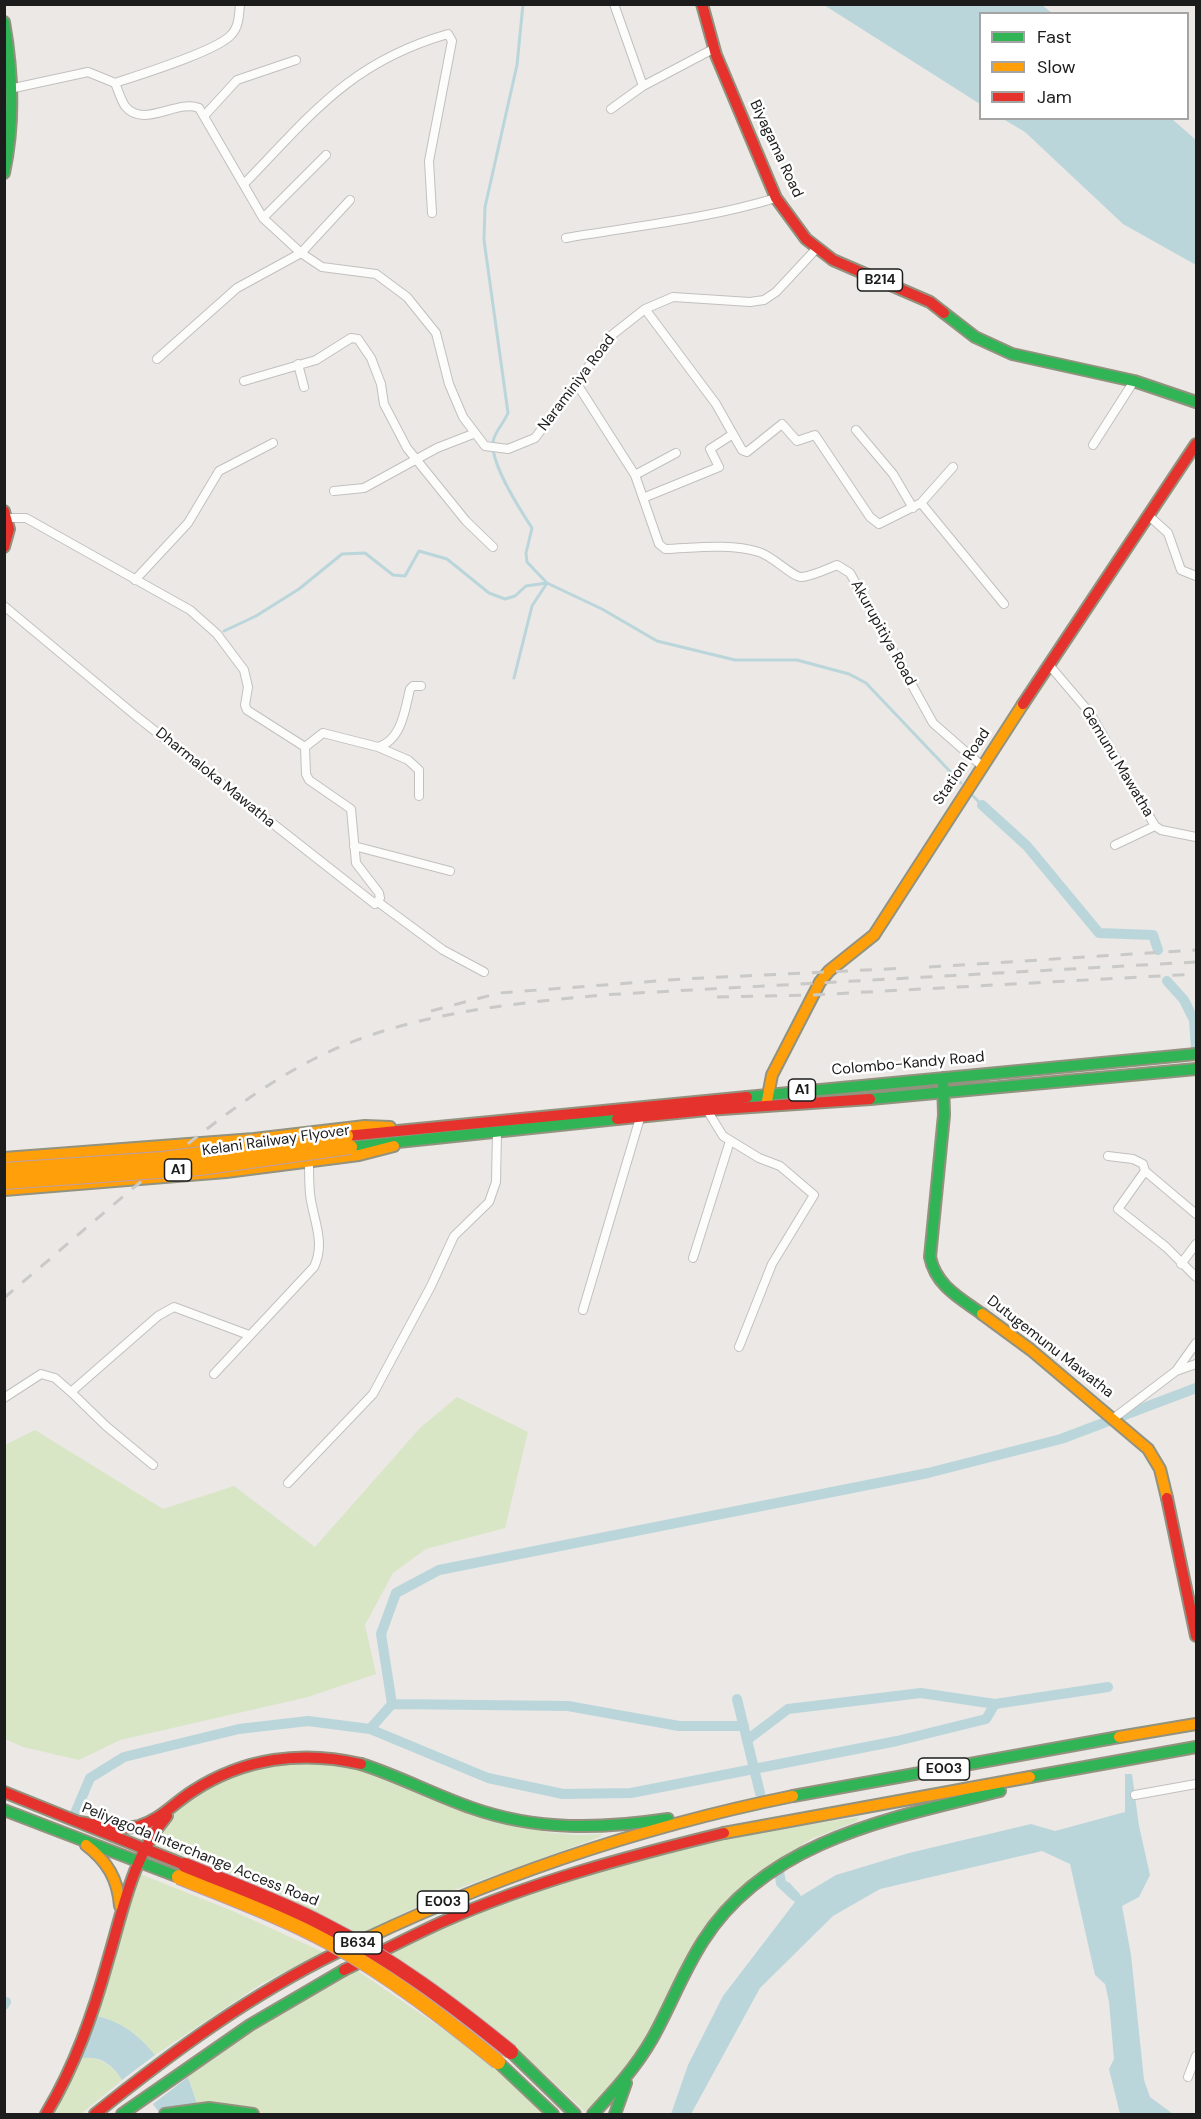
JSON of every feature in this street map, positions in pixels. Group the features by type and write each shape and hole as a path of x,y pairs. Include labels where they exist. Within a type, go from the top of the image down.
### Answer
{"main road":[{"name":"Biyagama Road","path":"702,4 715,48 776,198 806,239 817,248 833,260 930,302 975,336 1012,354 1134,381 1197,402"},
{"path":"4,22 14,88 14,120 5,168"},
{"name":"Station Road","path":"767,1101 772,1075 820,982 829,971 874,935 982,766 1197,444"},
{"path":"4,548 7,515"},
{"name":"Colombo-Kandy Road","path":"408,1135 497,1132 640,1118 943,1078 1197,1054"},
{"name":"Colombo-Kandy Road","path":"408,1135 767,1101 945,1094 1197,1069"},
{"name":"Dutugemunu Mawatha","path":"943,1078 945,1094 930,1257 933,1272 947,1289 1030,1350 1114,1418 1148,1449 1160,1469 1197,1636"},
{"path":"4,1158 254,1139 365,1126 408,1135"},
{"path":"4,1190 111,1183 372,1154 408,1135"},
{"name":"Kelani Railway Flyover","path":"4,1170 162,1159 408,1135"},
{"path":"254,1139 258,1168"},
{"name":"Kelani Railway Flyover","path":"4,1182 200,1168 348,1142"},
{"path":"107,1151 111,1183"},
{"name":"E003","path":"95,2115 167,2056 231,2012 298,1971 412,1915 573,1854 746,1806 1197,1724"},
{"name":"E003","path":"122,2115 180,2071 250,2025 362,1961 443,1922 539,1885 653,1850 747,1828 1197,1747"},
{"path":"46,2115 77,2056 141,1854 159,1824 190,1793 229,1772 259,1762 318,1756 349,1761 389,1773 492,1815 534,1825 583,1828 622,1826 746,1806"},
{"path":"615,2115 632,2070 706,1937 749,1887 795,1854 848,1831 1080,1769"},
{"name":"Peliyagoda Interchange Access Road","path":"4,1792 80,1822 141,1854 182,1871 349,1954 419,2000 498,2062 553,2115"},
{"path":"80,1822 132,1827 147,1823 174,1808"},
{"name":"Peliyagoda Interchange Access Road","path":"4,1810 74,1837 141,1854"},
{"path":"74,1837 96,1852 115,1876 120,1897 117,1931"},
{"name":"Peliyagoda Interchange Access Road","path":"182,1871 274,1900 367,1948 441,1997 512,2052 574,2115"},
{"path":"593,2115 632,2070"},
{"path":"165,2115 187,2109 209,2109 253,2115"}],"street":[{"path":"14,88 88,72 115,83 194,55 231,36 239,20 240,4"},
{"path":"614,4 643,86"},
{"path":"244,184 334,92 358,73 385,57 448,34 452,41 429,161 432,213"},
{"path":"611,109 643,86 715,48"},
{"path":"115,83 125,106 134,113 146,115 192,105 205,115 237,80 296,60"},
{"name":"Naraminiya Road","path":"205,115 263,218 301,253 322,267 376,274 389,281 420,310 436,333 449,384 473,434 485,446 508,449 524,445 535,438 612,335 645,309 673,297 750,302 764,300 776,292 817,248"},
{"path":"263,218 326,154"},
{"path":"566,238 693,219 776,198"},
{"path":"157,359 237,288 301,253 350,200"},
{"path":"645,309 716,404 742,450 747,452 782,424 799,442 814,435 874,521 879,524 921,503 953,467"},
{"path":"244,381 316,360 351,338 358,339 371,358 381,384 384,404 415,461 466,520 493,547"},
{"path":"298,364 304,387"},
{"path":"1093,445 1134,381"},
{"name":"Akurupitiya Road","path":"577,384 635,475 659,544 665,549 732,547 756,551 780,562 793,576 802,577 837,565 843,567 850,573 933,723 982,766"},
{"path":"856,430 893,474 913,508"},
{"path":"334,490 364,488 437,448 473,434"},
{"path":"643,498 719,467 710,449 733,434"},
{"path":"135,580 188,523 219,471 273,443"},
{"path":"635,475 676,453"},
{"path":"921,503 1004,604"},
{"path":"7,515 26,518 190,610 217,634 244,670 248,687 245,705 247,710 305,747"},
{"path":"1149,516 1168,533 1180,570 1197,576"},
{"name":"Dharmaloka Mawatha","path":"4,606 136,716 371,903 378,902 443,950 484,972"},
{"name":"Gemunu Mawatha","path":"1050,666 1090,713 1155,826 1161,830 1197,837"},
{"path":"378,747 388,743 400,725 410,689 413,686 421,686"},
{"path":"305,747 323,733 331,733 378,747 408,760 419,770 419,796"},
{"path":"305,747 306,774 309,780 353,812 356,863 379,893 378,902"},
{"path":"1115,844 1155,826"},
{"path":"354,846 450,871"},
{"path":"707,1110 723,1136 759,1158 780,1166 814,1195 772,1264 739,1347"},
{"path":"583,1310 640,1118"},
{"path":"288,1484 373,1394 431,1286 454,1236 489,1202 496,1182 497,1132"},
{"path":"693,1258 730,1140"},
{"path":"1108,1156 1133,1158 1143,1164 1145,1171 1197,1214"},
{"path":"214,1374 314,1267 319,1257 321,1243 310,1194 309,1161"},
{"path":"1145,1171 1118,1209 1166,1247 1197,1277"},
{"path":"1181,1264 1197,1244"},
{"path":"72,1392 158,1316 174,1307 249,1335"},
{"path":"1114,1418 1176,1371 1197,1343"},
{"path":"1176,1371 1197,1364"},
{"path":"4,1398 41,1374 51,1375 72,1392 106,1426 153,1465"},
{"path":"1135,1795 1197,1784"},
{"path":"1188,2077 1197,2056"}],"green space":[{"path":"457,1397 528,1432 505,1528 426,1549 393,1573 365,1625 376,1674 308,1697 120,1740 79,1760 23,1747 5,1739 5,1445 35,1430 163,1509 234,1486 315,1547 420,1428"},
{"path":"307,1762 366,1771 545,1832 578,1835 603,1834 443,1894 360,1934 269,1889 154,1844 166,1823 196,1794 231,1777 250,1771 288,1763"},
{"path":"859,1817 857,1821 811,1839 755,1875 683,1962 633,2064 588,2114 516,2048 384,1953 524,1894 699,1842"},
{"path":"140,1874 235,1912 323,1952 261,1984 155,2055 129,2030 96,2016"},
{"path":"355,1969 471,2048 547,2114 268,2114 197,2104 187,2074 245,2034"},
{"path":"90,2057 109,2065 122,2080 81,2114 51,2114 80,2059"}],"water":[{"path":"824,5 1042,5 1051,12 979,12 979,103"},
{"path":"1005,120 1173,120 1196,140 1196,265 1123,224 1025,132"},
{"path":"1125,1774 1132,1774 1139,1826 1150,1875 1139,1897 1122,1906 1131,1955 1144,2080 1150,2097 1173,2114 1120,2114 1109,2069 1114,2059 1109,2002 1105,1984 1095,1975 1070,1864 1042,1851 880,1889 833,1916 760,1988 691,2114 671,2114 688,2065 723,1996 795,1902 782,1889 789,1882 801,1896 836,1875 909,1853 1031,1824 1055,1831 1125,1812"},
{"path":"96,2016 129,2030 155,2055 122,2080 110,2065 99,2059 80,2059"},
{"path":"188,2077 197,2104 158,2111 153,2104"}],"waterway":[{"path":"523,4 517,65 485,207 484,240 508,413 495,435 493,447 506,484 532,528 526,553 527,562 547,583 602,609 657,641 735,660 797,660 849,674 866,683 961,783"},
{"path":"224,631 256,616 299,589 342,554 365,553 393,575 405,576 419,551 447,559 489,593 505,599 515,596 526,586 547,583"},
{"path":"514,678 532,606 547,583"},
{"path":"973,796 982,805"},
{"path":"982,805 1027,846 1099,933 1153,935 1158,950"},
{"path":"1167,981 1184,1000 1194,1020 1196,1048"},
{"path":"76,1811 90,1778 124,1757 239,1729 308,1721 370,1729 392,1704 381,1634 396,1593 439,1570 928,1473 1061,1439 1196,1388"},
{"path":"747,1740 788,1709 921,1693 995,1704 1108,1687"},
{"path":"737,1699 760,1793"},
{"path":"392,1704 568,1706 679,1726 744,1726"},
{"path":"370,1729 488,1778 563,1794 631,1793 897,1741 986,1719 995,1704"},
{"path":"779,1872 781,1883 795,1896"}],"railway":[{"path":"929,967 1196,950"},
{"path":"4,1298 152,1172 246,1100 284,1075 324,1054 391,1029 461,1012 602,995 1196,962"},
{"path":"431,1011 499,993 682,979 908,968"},
{"path":"717,997 812,995 1196,974"}],"traffic: fast":[{"path":"4,22 12,98 8,154 4,173"},
{"path":"944,313 975,337 1012,354 1134,381 1196,402"},
{"path":"747,1097 1196,1054"},
{"path":"870,1099 1196,1069"},
{"path":"943,1078 944,1115 930,1257 943,1284 982,1314"},
{"path":"350,1147 617,1119"},
{"path":"793,1796 1119,1737"},
{"path":"1030,1777 1196,1747"},
{"path":"361,1764 472,1808 521,1821 594,1826 668,1819"},
{"path":"593,2114 625,2078 646,2049 703,1941 730,1907 761,1879 797,1856 835,1838 917,1812 1000,1791"},
{"path":"4,1810 179,1877"},
{"path":"122,2114 250,2025 344,1970"},
{"path":"511,2052 575,2114"},
{"path":"498,2062 553,2114"},
{"path":"615,2114 626,2083"},
{"path":"165,2114 209,2108 253,2114"}],"traffic: slow":[{"path":"767,1101 772,1075 820,982 829,971 874,935 1023,704"},
{"path":"4,1158 254,1139 365,1126 390,1127"},
{"path":"4,1170 162,1159 346,1136"},
{"path":"4,1190 226,1172 359,1155 394,1146"},
{"path":"4,1182 200,1168 350,1147"},
{"path":"982,1314 1031,1350 1148,1449 1160,1469 1167,1498"},
{"path":"1119,1737 1196,1724"},
{"path":"724,1833 1030,1777"},
{"path":"338,1952 448,1902 560,1859 676,1824 793,1796"},
{"path":"86,1845 100,1857 110,1871 117,1887 120,1906"},
{"path":"179,1877 256,1908 330,1943 374,1969 417,1999 498,2062"}],"traffic: jam":[{"path":"702,4 716,55 776,198 806,239 833,260 930,302 944,313"},
{"path":"1023,704 1196,444"},
{"path":"4,511 9,529 4,547"},
{"path":"346,1136 747,1097"},
{"path":"617,1119 707,1110 870,1099"},
{"path":"1167,1498 1196,1636"},
{"path":"79,1822 116,1828 139,1826 154,1820 212,1780 253,1764 295,1758 317,1758 361,1764"},
{"path":"4,1792 185,1865"},
{"path":"46,2114 66,2077 89,2020 137,1866 155,1832 167,1816"},
{"path":"344,1970 442,1922 511,1894 617,1861 724,1833"},
{"path":"185,1865 289,1908 348,1937 420,1983 511,2052"},
{"path":"95,2114 212,2026 274,1987 338,1952"}]}
